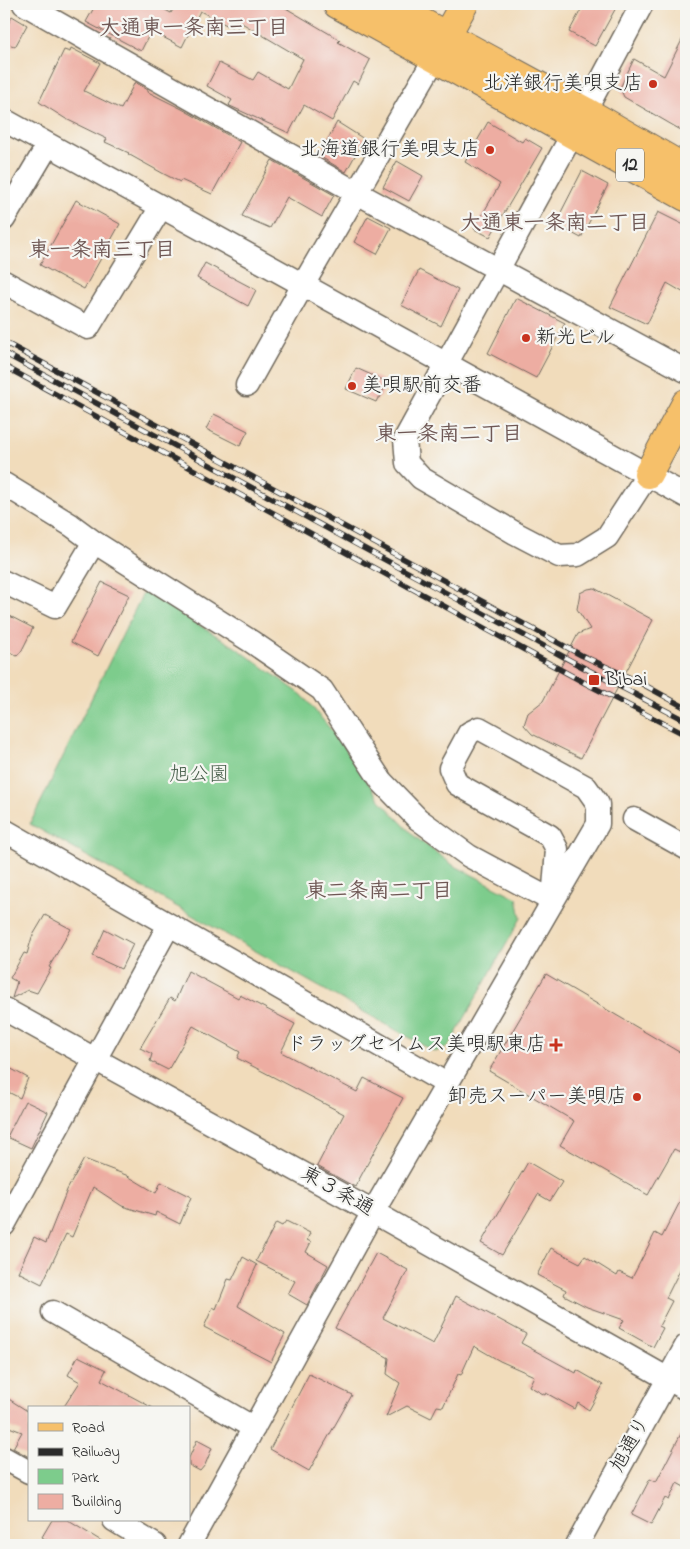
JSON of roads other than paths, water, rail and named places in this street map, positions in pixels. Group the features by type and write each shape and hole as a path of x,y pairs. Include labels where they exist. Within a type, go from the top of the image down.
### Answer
{"main road":[{"name":"12","path":"337,4 440,47 579,122 686,168"},
{"name":"12","path":"388,4 440,47"},
{"path":"440,47 464,4"},
{"name":"12","path":"579,122 686,196"},
{"path":"648,474 686,404"}],"street":[{"path":"24,4 358,193 686,371"},
{"path":"642,4 405,439 407,463 421,478 515,534 558,556 578,555 607,537 648,474"},
{"path":"247,385 440,47"},
{"path":"4,120 686,496"},
{"path":"4,219 48,144"},
{"path":"4,282 88,328 161,207"},
{"path":"4,484 252,642 322,690 382,782 418,819 469,856 553,901"},
{"path":"4,582 55,607 94,542"},
{"path":"190,1545 374,1212 598,824 598,804 586,787 479,728 469,733 450,768 457,784 550,836 557,849 553,901"},
{"path":"634,819 686,848"},
{"path":"4,830 447,1084"},
{"path":"4,1225 169,925"},
{"name":"東３条通","path":"4,1009 374,1212 677,1384"},
{"path":"53,1312 254,1428"},
{"name":"旭通り","path":"577,1545 677,1384 686,1346"},
{"path":"4,1458 28,1471"},
{"path":"117,1522 155,1545"}],"railway":[{"path":"4,342 581,655 637,681 686,708"},
{"path":"4,353 577,664 686,721"},
{"path":"4,366 585,683 686,735"}],"place":[{"name":"北洋銀行美唄支店","path":"653,84"},
{"name":"北海道銀行美唄支店","path":"490,150"},
{"name":"新光ビル","path":"526,338"},
{"name":"美唄駅前交番","path":"352,386"},
{"name":"Bibai","path":"594,680"},
{"name":"ドラッグセイムス美唄駅東店","path":"556,1045"},
{"name":"卸売スーパー美唄店","path":"637,1097"}],"district":[{"name":"大通東一条南三丁目","path":"194,29"},
{"name":"大通東一条南二丁目","path":"555,224"},
{"name":"東一条南三丁目","path":"102,251"},
{"name":"東一条南二丁目","path":"449,435"},
{"name":"東二条南二丁目","path":"379,892"}],"park label":[{"name":"旭公園","path":"199,775"}]}
